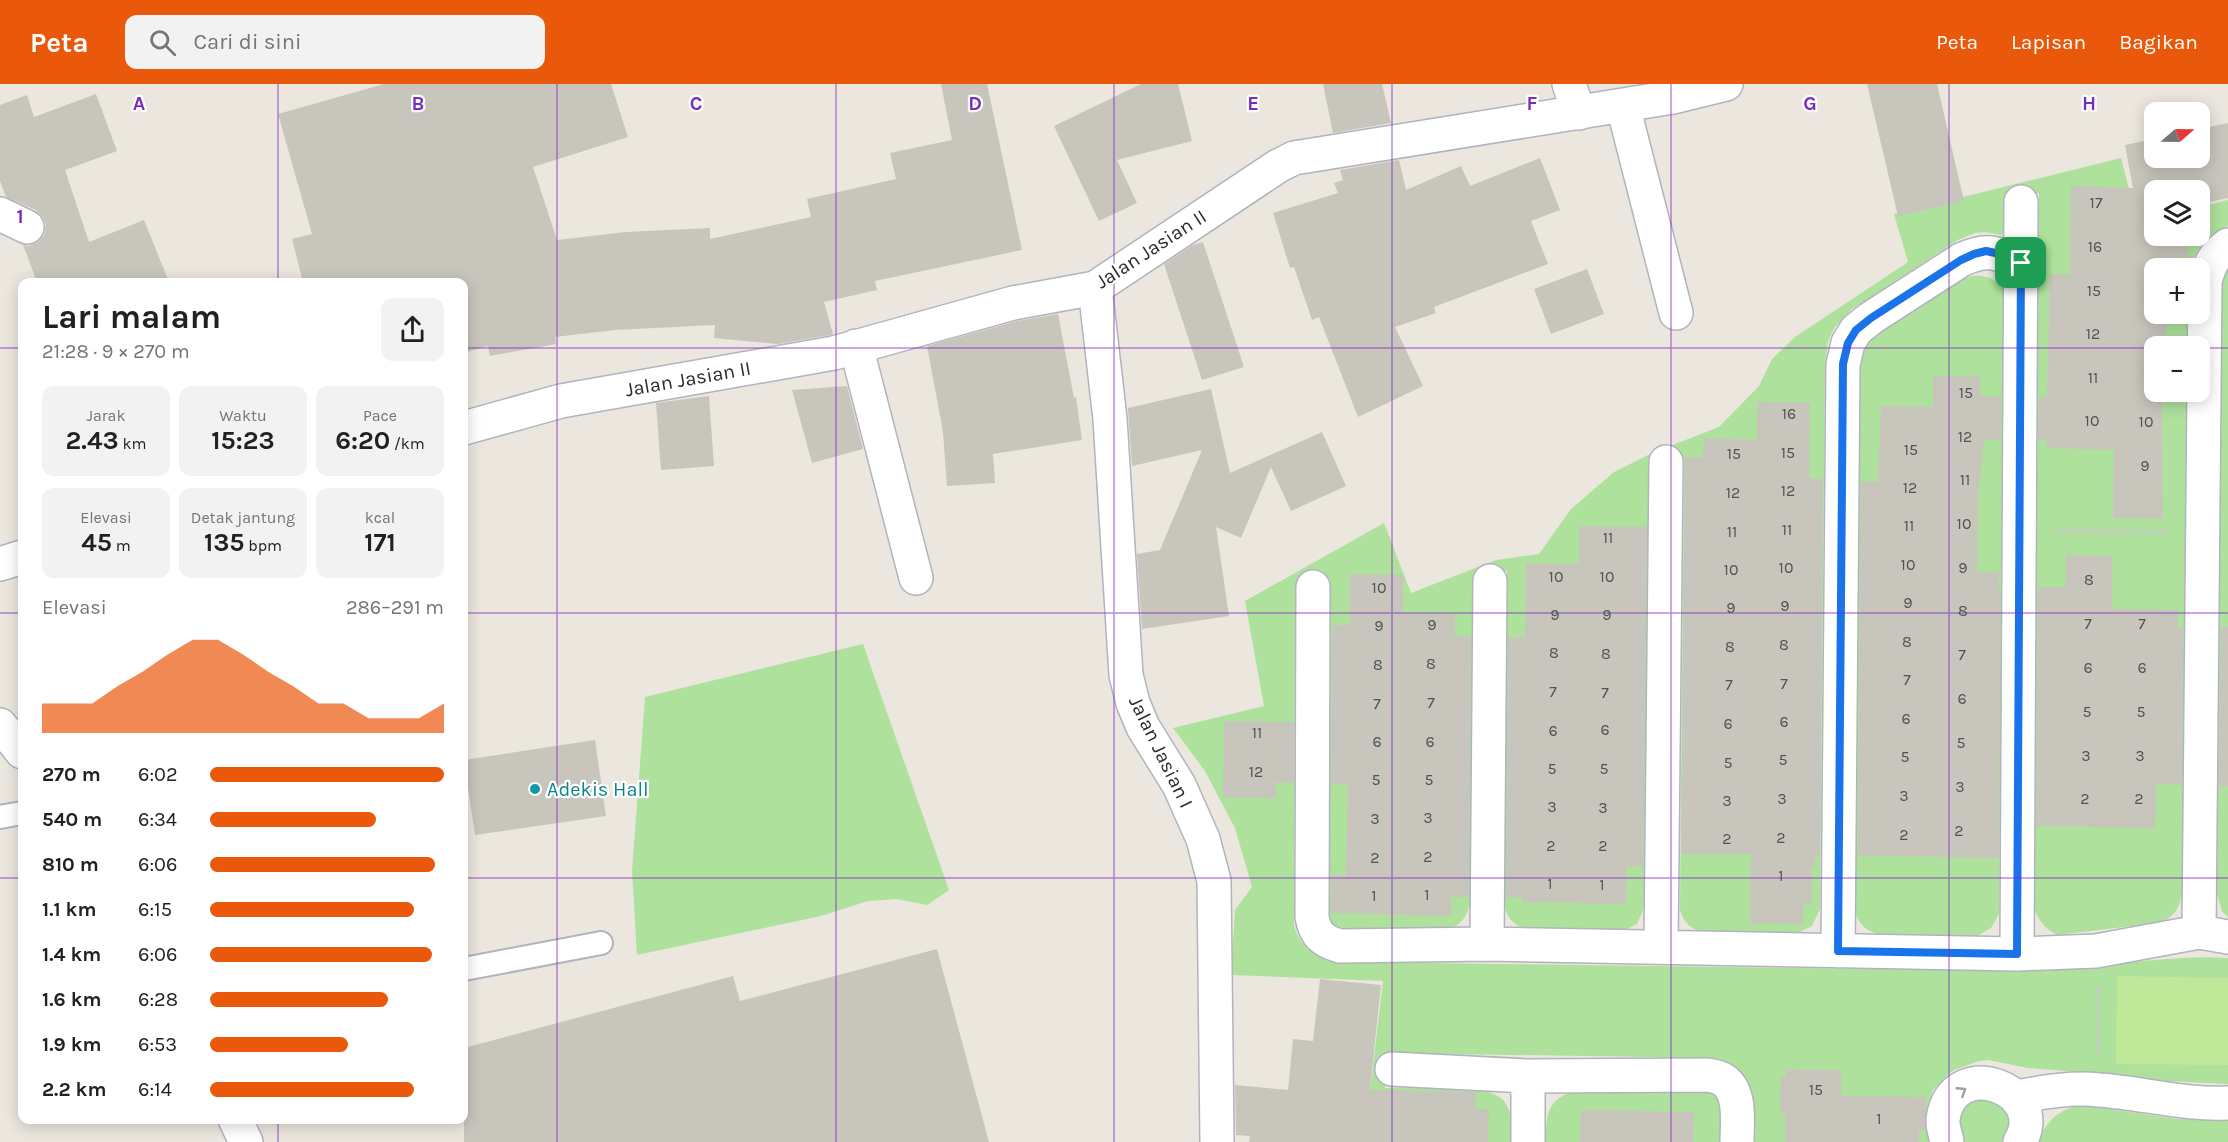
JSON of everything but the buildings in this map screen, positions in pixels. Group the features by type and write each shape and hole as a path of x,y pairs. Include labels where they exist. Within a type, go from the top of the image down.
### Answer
{"street":[{"name":"Jalan Jasian II","path":"468,427 561,401 834,353 1013,303 1095,288 1278,166 1294,158 1574,99 1623,106 1673,98 1726,84"},
{"path":"1623,106 1676,313"},
{"path":"2017,954 2021,202"},
{"path":"1313,587 1312,916 1314,928 1320,937 1329,943 1340,946 1487,944 2017,954 2096,951 2214,935 2203,532 2205,282 2209,266 2218,253 2228,245"},
{"path":"1838,951 1843,364 1848,343 1856,330 1871,318 1961,260 1986,251 2021,263"},
{"name":"Jalan Jasian I","path":"1095,288 1110,419 1126,675 1133,703 1143,726 1179,785 1203,839 1214,881 1217,1142"},
{"path":"856,346 916,578"},
{"path":"1661,947 1666,462"},
{"path":"0,564 18,558"},
{"path":"1487,944 1490,581"},
{"path":"0,725 18,747"},
{"path":"1392,1069 1528,1076 1708,1075 1722,1079 1733,1090 1737,1110 1737,1142"},
{"path":"1528,1076 1528,1142"},
{"path":"1947,1142 1943,1121 1948,1102 1962,1088 1981,1082 2001,1085 2016,1097 2025,1116 2024,1135 2020,1142"},
{"path":"2016,1097 2055,1090 2098,1090 2176,1101 2228,1103"},
{"path":"237,1124 246,1142"}],"lane":[{"path":"0,817 18,814"},
{"path":"468,968 601,943"}],"path":[{"path":"2019,531 2203,532"},
{"path":"2096,951 2098,1090"}],"green space":[{"path":"2121,158 2137,221 2144,227 2144,246 2201,246 2193,258 2144,258 2144,324 2187,324 2187,336 2144,336 2144,402 2187,402 2182,892 2178,908 2172,916 2157,923 2058,935 2043,925 2034,909 2039,193 2006,200 2004,233 2001,235 1975,233 1958,240 1852,309 1835,327 1828,342 1825,364 1820,909 1812,926 1798,933 1704,933 1689,925 1680,910 1684,459 1650,457 1645,906 1637,924 1623,931 1524,929 1512,922 1506,911 1504,902 1507,571 1473,582 1470,904 1462,920 1456,926 1448,929 1343,928 1331,925 1327,914 1330,579 1295,590 1294,925 1297,933 1301,941 1312,952 1326,959 1343,962 2038,971 2180,958 2228,958 2228,1084 2145,1080 2028,1068 1988,1060 1979,1061 1952,1071 1933,1090 1928,1105 1928,1142 1755,1142 1754,1103 1746,1080 1728,1063 1714,1058 1385,1053 1385,1088 1448,1087 1483,1091 1496,1095 1504,1101 1509,1110 1512,1142 1364,1142 1383,981 1231,975 1235,910 1252,887 1235,828 1205,771 1173,728 1264,706 1245,601 1384,523 1411,593 1496,560 1539,554 1571,509 1614,472 1652,453 1719,427 1759,386 1772,359 1795,337 1908,262 1894,214"},
{"path":"2228,200 2228,226 2210,237 2210,204"},
{"path":"2228,267 2228,917 2222,911 2217,895 2222,282"},
{"path":"1972,276 1992,279 2000,285 2005,295 1999,914 1991,928 1977,936 1877,934 1861,924 1854,907 1859,365 1864,348 1878,333 1960,281"},
{"path":"863,644 949,890 927,905 896,899 868,901 821,916 637,955 632,871 645,697"},
{"path":"2117,976 2228,978 2228,1065 2116,1064"},
{"path":"1573,1091 1715,1093 1721,1102 1721,1142 1546,1142 1549,1110 1557,1100"},
{"path":"1981,1095 2012,1113 2006,1142 1965,1142 1961,1135 1959,1121 1964,1108 1974,1098"},
{"path":"2075,1106 2177,1119 2228,1121 2228,1142 2038,1142 2052,1119 2062,1111"}],"place":[{"name":"Adekis Hall","path":"535,789"}],"route":[{"path":"1986,251 2021,263 2017,954 1838,951 1843,364 1848,343 1856,330 1871,318 1961,260 1986,251"}]}
